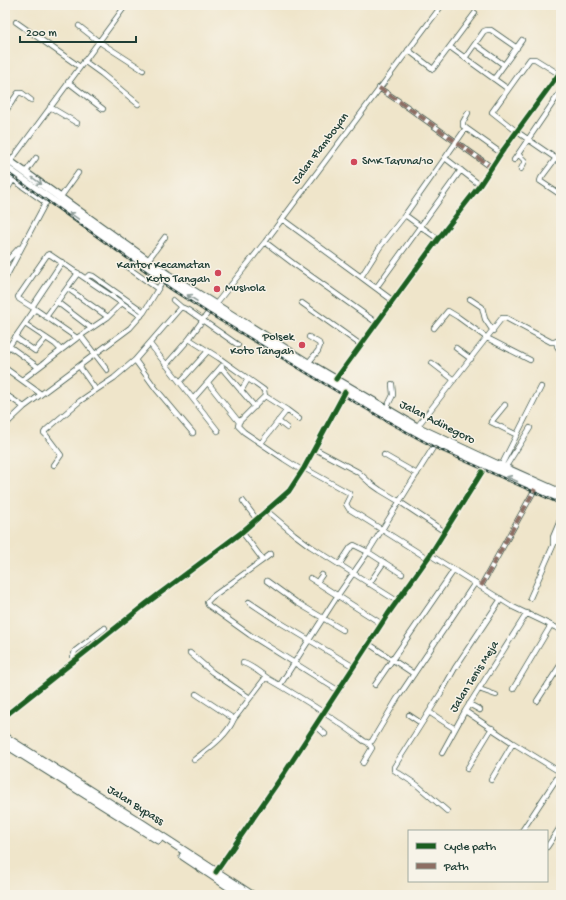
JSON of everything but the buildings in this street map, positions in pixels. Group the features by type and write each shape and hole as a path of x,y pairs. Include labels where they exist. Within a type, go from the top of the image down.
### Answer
{"highway":[{"path":"7,162 60,198 164,279 213,308 345,392 436,443 493,466 535,489 561,500"},
{"path":"7,162 47,200 148,260 213,308"},
{"name":"Jalan Adinegoro","path":"213,308 417,427 482,461"},
{"path":"493,466 503,467 561,493"},
{"name":"Jalan Bypass","path":"5,737 144,824 252,895"},
{"name":"Jalan Bypass","path":"5,744 156,839 241,895"}],"street":[{"path":"7,162 126,5"},
{"name":"Jalan Flamboyan","path":"166,365 189,339 265,242 442,5"},
{"path":"408,50 433,69 474,13"},
{"path":"16,22 80,67"},
{"path":"79,26 98,41 143,70"},
{"path":"465,58 484,31 489,30 517,48"},
{"path":"494,79 522,40"},
{"path":"475,44 504,65"},
{"path":"450,47 508,90"},
{"path":"336,379 392,300 480,185 516,132 560,73 536,59 531,59 528,61 492,112 516,132 561,162"},
{"path":"84,61 138,104"},
{"path":"68,82 103,109"},
{"path":"379,88 491,167"},
{"path":"514,160 561,90"},
{"path":"5,112 18,93 31,100"},
{"path":"50,107 77,123"},
{"path":"468,113 462,124 501,153"},
{"path":"361,277 380,247 405,215 466,128"},
{"path":"518,154 525,161 521,169"},
{"path":"25,173 36,158"},
{"path":"444,158 480,185"},
{"path":"556,158 540,181 561,195"},
{"path":"376,288 461,170"},
{"path":"60,198 78,173"},
{"path":"5,174 47,200 5,279"},
{"path":"5,193 13,180"},
{"path":"405,215 438,239"},
{"path":"282,219 392,300"},
{"path":"148,260 165,237"},
{"path":"265,242 377,323"},
{"path":"5,263 22,246"},
{"path":"107,370 95,354 79,337 18,298 22,291 47,254 51,254 122,303 143,314"},
{"path":"5,352 25,324 33,308 62,262"},
{"path":"127,267 158,289"},
{"path":"46,317 78,273"},
{"path":"86,278 88,275 93,276 143,314"},
{"path":"5,425 24,407 126,332 143,314 164,279"},
{"path":"68,288 108,317"},
{"path":"470,299 482,307 485,319 493,330"},
{"path":"173,300 238,346"},
{"path":"57,302 91,328"},
{"path":"22,380 108,317 122,303"},
{"path":"302,303 360,345"},
{"path":"54,465 61,455 44,433 46,430 80,401 114,378 135,360 181,307"},
{"path":"434,328 448,311 487,338 530,360"},
{"path":"417,427 501,319 506,318 551,342 558,340 557,346 561,352"},
{"path":"25,324 62,350"},
{"path":"15,337 35,351 46,338"},
{"path":"308,363 318,351 320,346 319,343 309,337"},
{"path":"189,339 208,351 223,364 264,390 265,396 299,419"},
{"path":"150,344 218,431"},
{"path":"9,346 38,367"},
{"path":"456,348 470,359"},
{"path":"180,382 208,351"},
{"path":"135,360 156,389 193,433"},
{"path":"432,363 454,380"},
{"path":"193,399 223,364"},
{"path":"223,364 255,407"},
{"path":"79,366 96,390"},
{"path":"5,368 41,394"},
{"path":"241,390 248,379"},
{"path":"208,383 239,422"},
{"path":"386,409 393,395 392,384"},
{"path":"503,467 541,387"},
{"path":"5,716 147,603 242,532 289,491 304,469 345,392"},
{"path":"5,394 24,407"},
{"path":"265,396 239,422 237,425 239,428 260,443 349,493 350,496 346,504 349,509 527,614 561,630"},
{"path":"505,404 491,422 517,435"},
{"path":"260,443 287,410"},
{"path":"278,422 287,428"},
{"path":"503,467 530,428"},
{"path":"280,685 338,595 368,552 436,443"},
{"path":"315,448 358,472 370,483 445,532"},
{"path":"384,455 417,474"},
{"path":"216,872 325,712 397,601 445,532 482,472"},
{"path":"481,586 535,489"},
{"path":"243,501 257,520"},
{"path":"267,511 298,538 397,601"},
{"path":"553,545 553,537 561,518"},
{"path":"530,598 561,528"},
{"path":"242,532 263,560"},
{"path":"339,565 352,545 358,546 402,574"},
{"path":"271,554 212,597 207,602 208,605 250,635 339,691"},
{"path":"370,584 384,562"},
{"path":"375,685 454,570"},
{"path":"317,582 322,575"},
{"path":"310,578 382,624"},
{"path":"267,581 296,602 342,630"},
{"path":"368,743 372,741 414,674 475,583"},
{"path":"448,811 394,768 394,766 455,668 501,599"},
{"path":"249,602 309,640 354,666"},
{"name":"Jalan Tenis Meja","path":"442,753 469,704 527,614"},
{"path":"513,690 551,625"},
{"path":"75,661 73,657 76,652 106,628"},
{"path":"369,644 414,674"},
{"path":"190,653 212,672 250,698"},
{"path":"243,663 325,712 368,743 372,748 363,763"},
{"path":"537,701 561,664"},
{"path":"194,760 223,735 231,726 234,719 266,677"},
{"path":"479,689 496,695"},
{"path":"196,694 234,719"},
{"path":"469,704 480,710"},
{"path":"465,711 513,743 561,772 523,830"},
{"path":"429,712 455,729"},
{"path":"409,715 421,723"},
{"path":"315,725 325,734"},
{"path":"467,769 492,728"},
{"path":"491,780 513,743"},
{"path":"548,846 561,826"},
{"path":"557,895 561,888"}],"railway":[{"path":"5,171 171,289 343,395 434,447 561,504"}],"marked path":[{"path":"379,88 491,167"},
{"path":"481,586 535,489"}],"cycle path":[{"path":"336,379 438,239 480,185 501,153 561,71"},
{"path":"5,716 147,603 242,532 289,491 304,468 345,392"},
{"path":"216,872 285,772 388,614 430,555 482,472"}],"place":[{"name":"SMK Taruna/10","path":"354,162"},
{"name":"Kantor Kecamatan Koto Tangah","path":"218,273"},
{"name":"Mushola","path":"217,289"},
{"name":"Polsek Koto Tangah","path":"302,345"}]}
